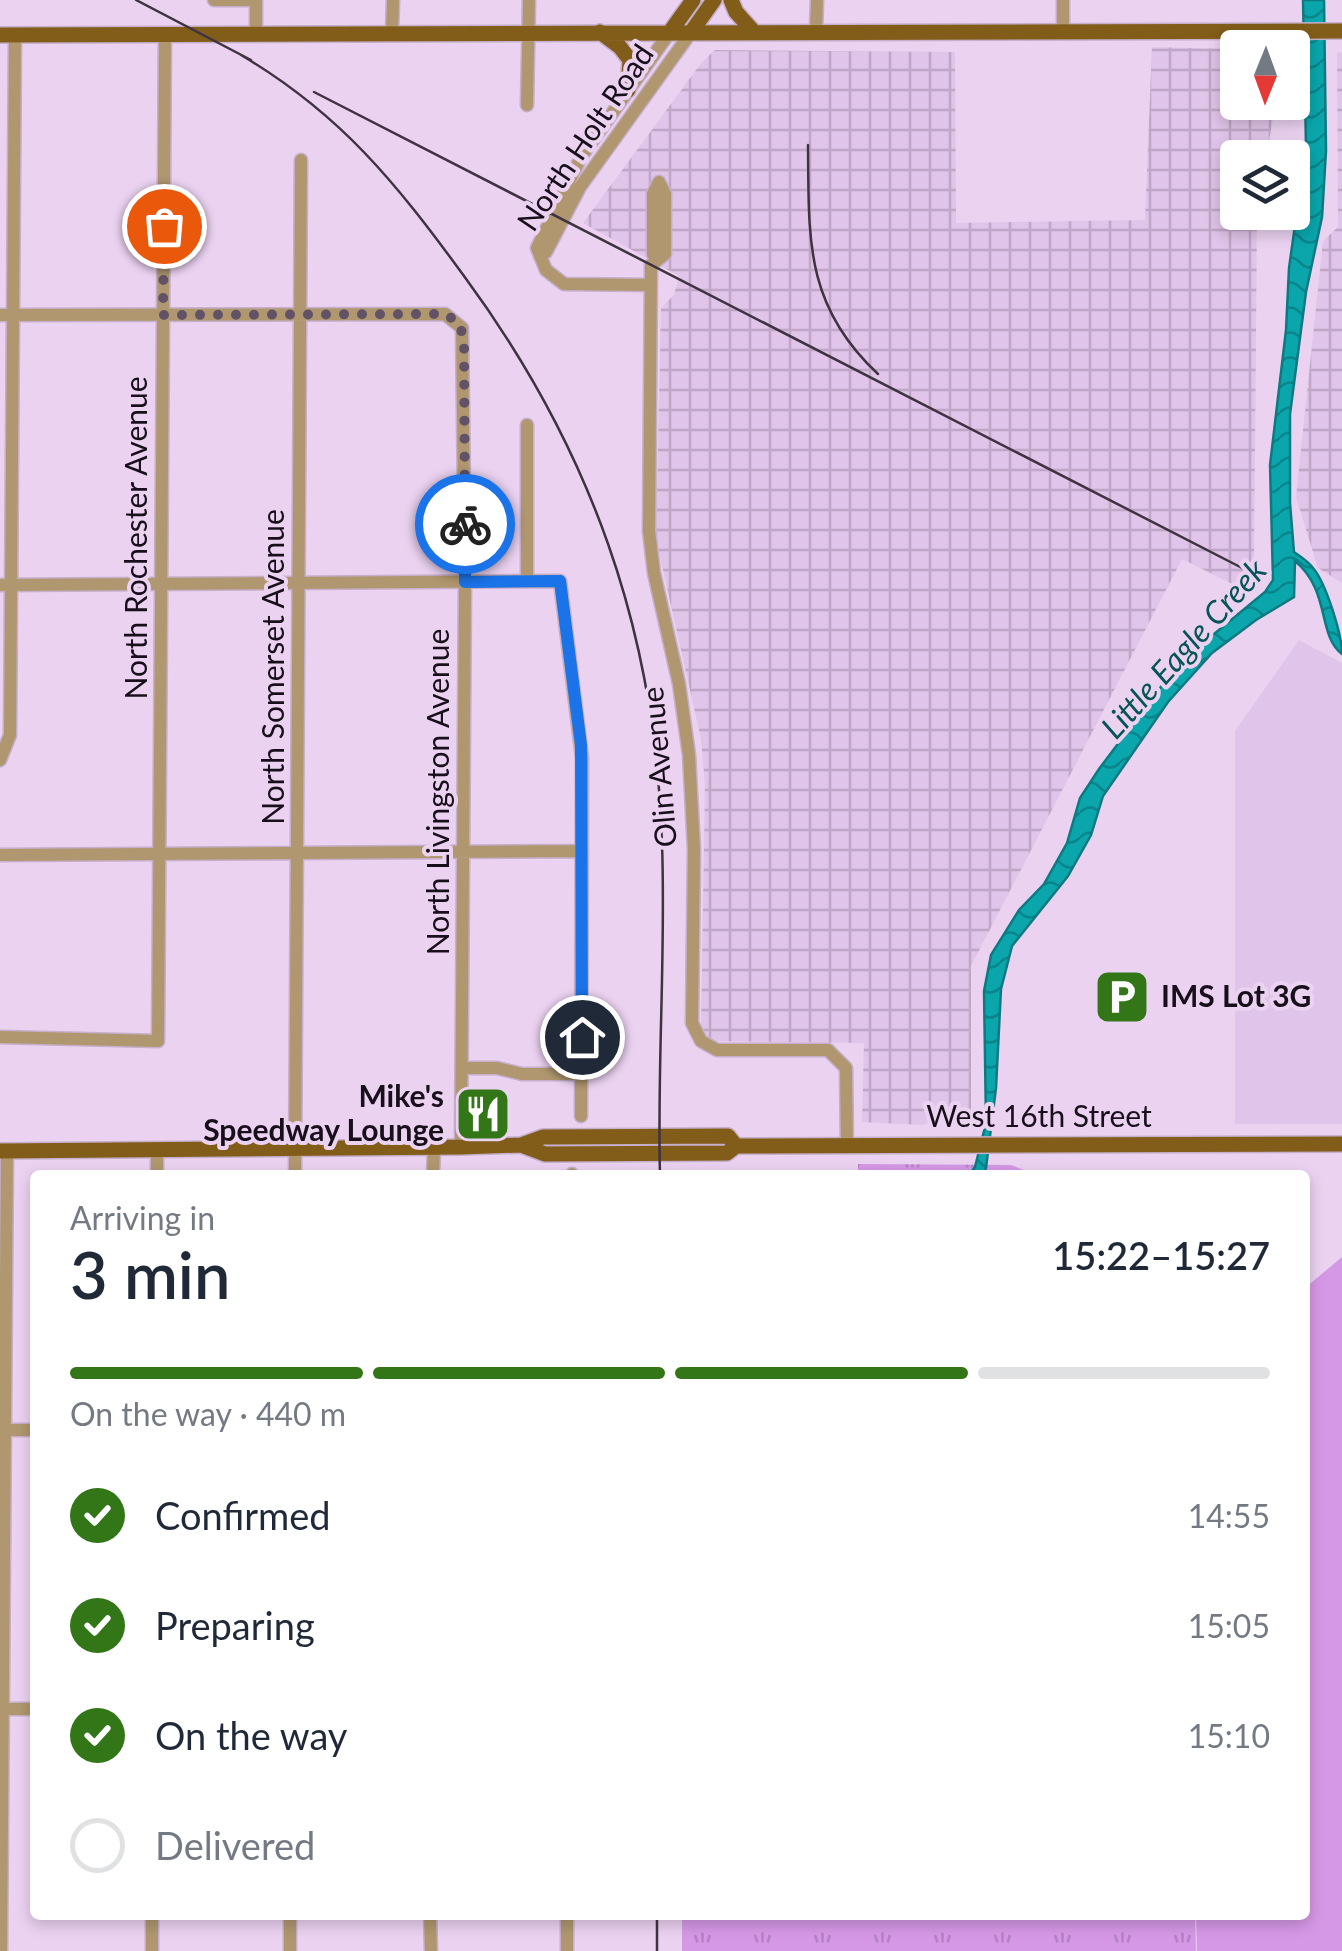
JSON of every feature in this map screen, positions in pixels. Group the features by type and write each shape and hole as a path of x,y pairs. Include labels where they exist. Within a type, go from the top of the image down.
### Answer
{"main road":[{"name":"North Holt Road","path":"670,32 694,0"},
{"name":"North Holt Road","path":"692,32 714,0"},
{"path":"732,0 736,12 753,31"},
{"path":"8,35 1342,31"},
{"path":"600,32 630,60 628,90"},
{"name":"West 16th Street","path":"4,1151 522,1145 545,1154 558,1154 727,1153 736,1146 1342,1144"}],"street":[{"path":"214,0 256,0 256,34"},
{"path":"392,33 393,0"},
{"path":"527,106 529,0"},
{"path":"816,32 817,0"},
{"path":"1063,32 1064,0"},
{"name":"North Holt Road","path":"670,32 581,156 537,248 540,256 546,252 580,188 692,32"},
{"path":"0,760 10,738 6,585 8,35"},
{"name":"North Rochester Avenue","path":"0,1038 158,1041 165,35"},
{"name":"North Somerset Avenue","path":"296,1170 301,160"},
{"name":"Olin Avenue","path":"658,258 653,254 653,194 659,182 666,194 666,220 665,254 650,264 650,544 681,696 692,785 694,1030 701,1041 717,1050 828,1050 846,1068 846,1146"},
{"path":"540,256 550,275 564,284 650,285"},
{"path":"7,316 301,314"},
{"name":"North Livingston Avenue","path":"301,314 445,314 456,320 464,338 461,1147"},
{"path":"527,425 527,581"},
{"path":"6,585 560,581 580,727 581,1116"},
{"path":"0,855 582,852"},
{"path":"462,1068 582,1074"},
{"path":"434,1148 434,1170"},
{"path":"157,1150 157,1170"},
{"path":"2,1951 4,1151"},
{"path":"3,1430 30,1430"},
{"path":"2,1709 30,1709"},
{"path":"152,1920 152,1951"},
{"path":"290,1920 290,1951"},
{"path":"430,1920 430,1951"},
{"path":"566,1951 567,1920"}],"shaded area":[{"path":"1152,47 1220,49 1220,120 1273,120 1269,140 1220,140 1220,230 1257,230 1254,570 1242,589 1182,559 971,966 971,1112 922,1125 862,1122 864,1043 711,1041 701,1030 705,784 701,739 656,539 661,308 674,295 679,276 583,223 702,62 715,50 955,52 956,223 1145,220"},
{"path":"1342,52 1342,583 1318,568 1296,497 1323,241 1338,227 1337,53"},
{"path":"1299,640 1342,663 1342,1124 1235,1124 1235,731"}],"green space":[{"path":"858,1164 1011,1165 1024,1170 858,1170"},
{"path":"1342,1257 1342,1951 1197,1951 1196,1920 1310,1920 1310,1284"},
{"path":"682,1920 1195,1920 1196,1951 682,1951"}],"water":[{"name":"Little Eagle Creek","path":"1303,0 1324,0 1326,151 1322,217 1306,292 1290,414 1290,503 1294,552 1311,566 1323,585 1342,654 1329,636 1314,586 1295,561 1294,597 1212,653 1168,702 1103,796 1091,835 1068,876 1012,946 1001,989 996,1088 986,1168 973,1170 986,1123 984,991 991,955 1019,910 1044,884 1067,843 1080,798 1099,769 1169,676 1265,592 1273,580 1270,465 1294,230 1310,230 1310,140 1306,140 1305,120 1310,120 1310,30 1304,30"}],"railway":[{"path":"136,0 251,60"},
{"path":"241,55 338,126 390,181 439,242 508,341 547,407 608,544 630,615 657,764 663,885 660,1170"},
{"path":"314,92 1248,571"},
{"path":"808,145 811,240 824,296 836,322 878,374"},
{"path":"657,1920 657,1951"}],"way so far":[{"path":"164,226 163,315 445,314 456,320 464,338 465,524"}],"place":[{"name":"IMS Lot 3G","path":"1122,997"},
{"name":"Mike's Speedway Lounge","path":"483,1114"}],"route":[{"path":"465,524 465,582 560,581 581,745 582,1037"}]}
